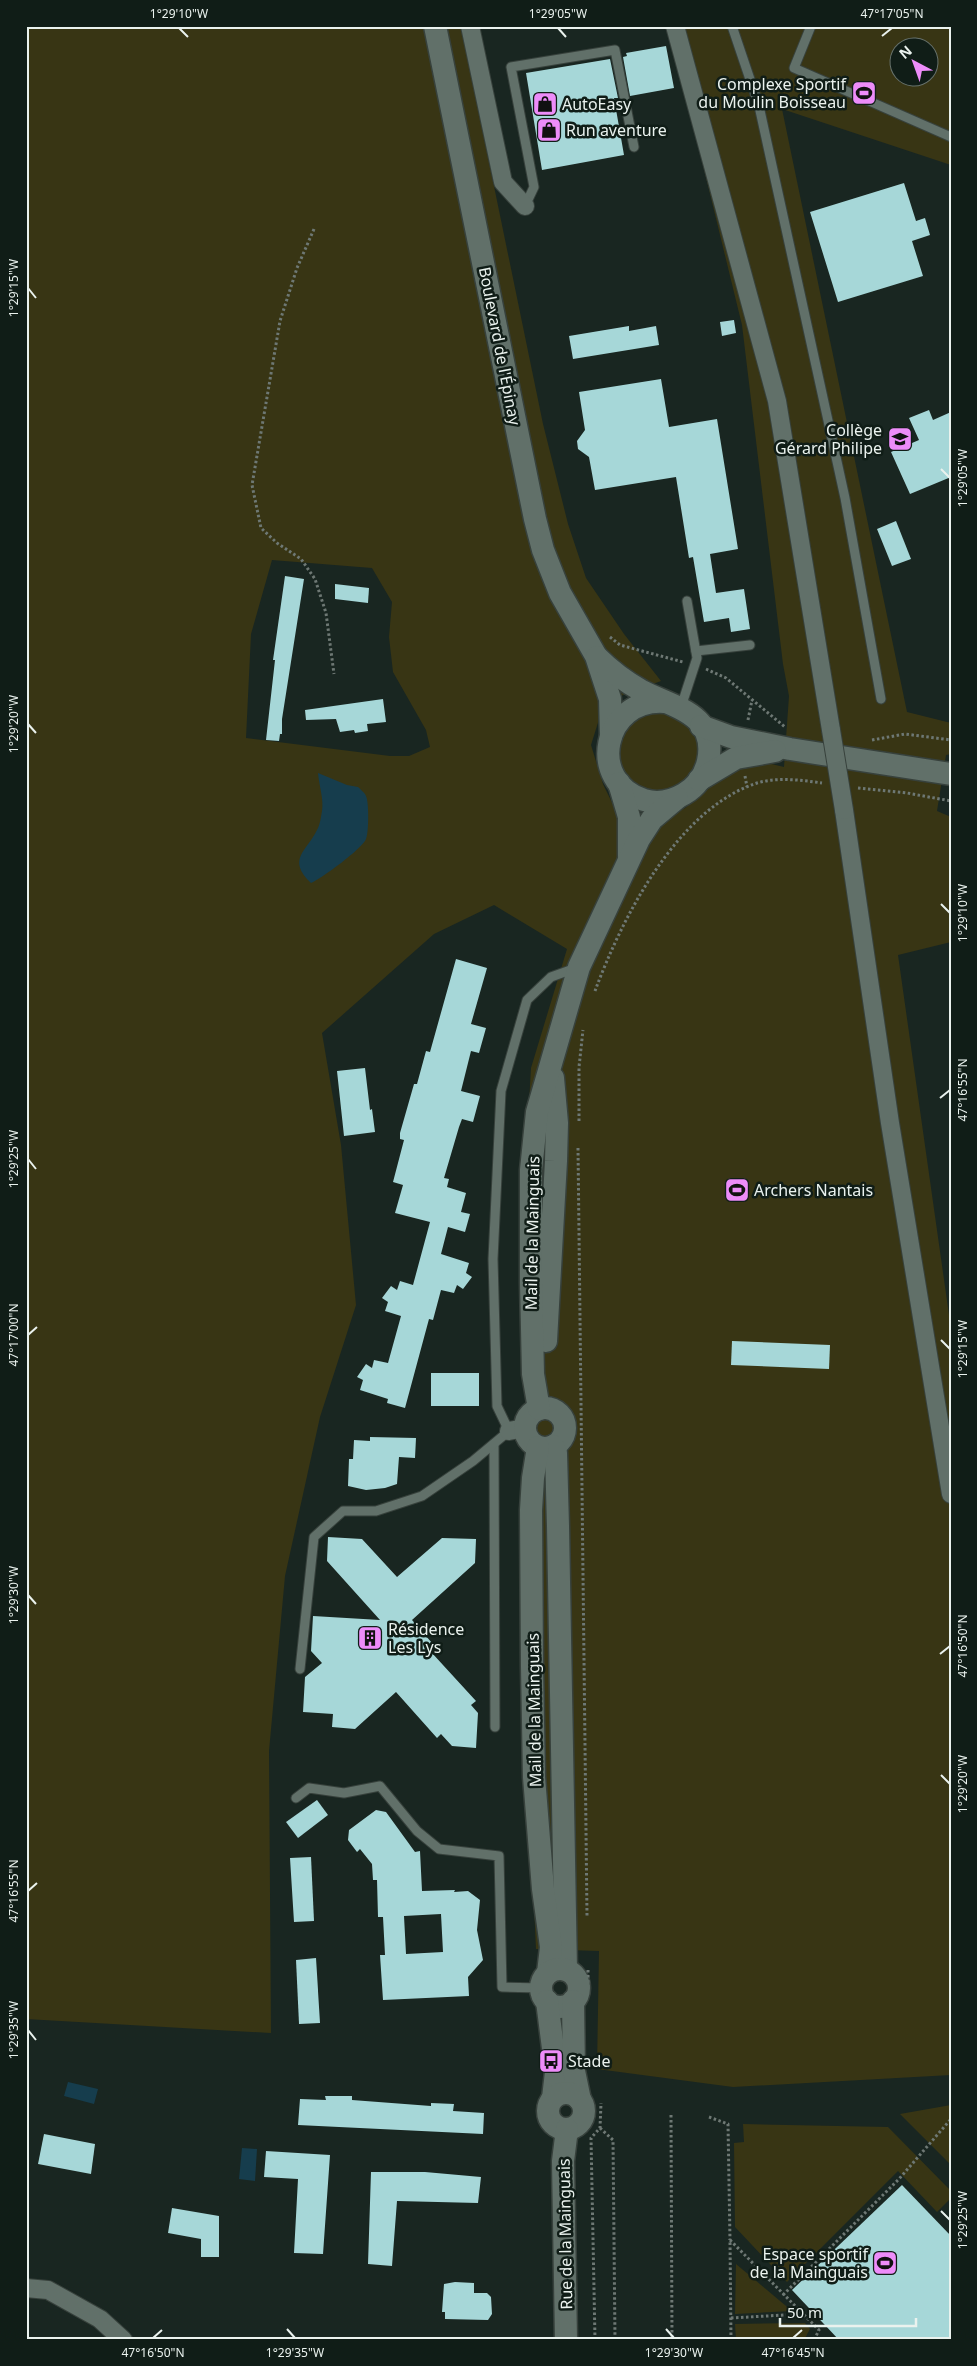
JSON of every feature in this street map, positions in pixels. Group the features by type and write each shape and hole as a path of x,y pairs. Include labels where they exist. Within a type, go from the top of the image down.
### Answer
{"street":[{"name":"Boulevard de l'Épinay","path":"435,26 534,519 543,550 560,593 596,656 610,699 611,736"},
{"path":"470,26 503,182 525,206"},
{"path":"674,26 777,401 844,810 890,1123 951,1494"},
{"name":"Boulevard de l'Épinay","path":"596,656 631,684 673,704"},
{"path":"699,780 708,758 708,741 702,726 695,717 673,704 646,703 632,709 620,720 611,736 609,761 619,783 632,795 660,802 677,798 690,790 699,780 736,758 791,740"},
{"path":"702,726 731,737 791,740 921,768 949,768"},
{"name":"Mail de la Mainguais","path":"619,783 629,817 629,857"},
{"name":"Mail de la Mainguais","path":"542,1408 533,1374 531,1170 537,1112 579,966 619,885 629,857 652,819 677,798"},
{"path":"542,1408 558,1413 565,1424 563,1437 546,1446 528,1439 517,1430 529,1416 542,1408"},
{"name":"Mail de la Mainguais","path":"546,1446 556,1453 558,1526 551,1983 556,2072 553,2098"},
{"path":"580,2000 560,2006 551,1983 573,1974 578,1982 580,2000 574,2071 590,2098"},
{"path":"570,2094 590,2098 584,2108 583,2117 577,2125 567,2129 557,2127 549,2119 548,2108 553,2098 558,2095 570,2094"},
{"name":"Rue de la Mainguais","path":"566,2340 563,2161 567,2129"},
{"path":"26,2288 48,2290 100,2319 123,2340"}],"lane":[{"path":"732,26 760,106 845,498 881,699"},
{"path":"811,26 794,68 951,137"},
{"path":"525,206 534,187 512,67 615,50 634,147"},
{"path":"673,704 697,658 687,600"},
{"path":"696,651 750,646"},
{"path":"300,1669 314,1537 343,1511 376,1511 422,1496 473,1462 494,1444 517,1430 497,1406 493,1260 500,1090 527,1000 552,977 579,966"},
{"path":"494,1444 495,1727"},
{"path":"296,1798 309,1788 344,1793 380,1786 416,1831 439,1849 499,1856 502,1988 551,1983"}],"path":[{"path":"314,229 297,268 280,321 252,485 261,528 277,543 301,559 315,579 326,613 334,674"},
{"path":"606,631 620,645 694,665 726,678 791,740"},
{"path":"868,742 905,734 951,740"},
{"path":"592,999 625,920 668,851 693,825 729,797 758,783 786,780 832,784"},
{"path":"851,787 915,794 951,802"},
{"path":"579,1128 579,1067 585,1023"},
{"path":"578,1147 587,1922"},
{"path":"580,2000 588,1960"},
{"path":"590,2098 600,2128 613,2140 615,2340"},
{"path":"671,2115 672,2340"},
{"path":"709,2117 728,2124 731,2340"},
{"path":"783,2295 899,2179 951,2119"},
{"path":"595,2340 591,2138 600,2128"},
{"path":"730,2240 819,2330 814,2340"},
{"path":"731,2318 802,2314"}],"shaded area":[{"path":"26,26 461,26 543,424 568,524 586,578 624,634 661,681 623,695 601,713 591,745 603,784 617,813 639,826 668,817 685,808 723,775 759,761 784,767 789,696 783,664 742,325 669,26 951,26 951,165 782,109 907,712 951,723 951,754 946,755 937,811 951,817 951,942 898,955 951,1329 951,2075 733,2087 597,2069 599,1951 536,1949 528,1777 526,1156 531,1068 567,949 494,905 434,934 322,1033 341,1145 356,1305 320,1417 285,1576 269,1751 271,2033 26,2019","holes":["272,560 372,568 392,602 389,637 393,672 426,730 430,747 409,756 390,756 246,738 251,634"]},
{"path":"664,710 685,722 695,734 698,746 697,758 693,770 686,780 677,787 666,792 653,792 639,786 623,774 618,762 617,741 636,717"},
{"path":"951,2105 951,2165 900,2114"},
{"path":"743,2124 888,2127 951,2191 951,2198 937,2212 898,2171 787,2282 735,2227 734,2143 744,2142"},
{"path":"736,2264 792,2311 735,2314"},
{"path":"805,2323 810,2329 804,2340 736,2340 735,2324"}],"water":[{"path":"318,773 347,785 358,787 362,791 367,799 368,824 366,839 358,849 311,883 300,868 299,861 319,826 322,802"},
{"path":"68,2082 98,2089 94,2104 64,2096"},
{"path":"242,2148 257,2149 255,2181 239,2179"}],"building":[{"path":"666,46 674,88 630,96 623,57 627,56 626,53"},
{"path":"610,59 618,98 614,98 624,155 542,170 526,73"},
{"path":"904,183 916,221 925,218 930,235 912,241 923,276 838,302 810,212"},
{"path":"734,320 736,333 722,336 720,322"},
{"path":"629,326 629,331 656,326 659,345 573,359 569,336"},
{"path":"661,379 669,427 717,419 738,549 710,554 716,593 744,589 750,629 731,632 729,618 704,622 693,557 689,558 676,477 595,490 589,457 578,449 577,441 585,430 579,392"},
{"path":"929,410 933,420 951,412 951,477 910,494 891,452 919,440 909,418"},
{"path":"896,521 911,559 892,566 877,529"},
{"path":"285,576 304,579 282,719 282,734 280,734 279,741 266,740 275,660 273,660"},
{"path":"335,584 369,588 368,603 335,599"},
{"path":"383,699 386,722 367,724 368,731 355,733 354,730 340,732 336,719 306,720 305,710"},
{"path":"456,959 487,968 471,1024 486,1028 479,1053 471,1051 461,1091 480,1096 473,1122 462,1119 444,1178 449,1179 447,1187 466,1193 461,1212 470,1214 465,1232 448,1227 441,1254 469,1263 466,1273 472,1277 463,1289 457,1285 454,1293 441,1290 433,1320 429,1319 405,1408 387,1403 388,1399 360,1390 363,1380 357,1377 366,1364 372,1368 374,1360 388,1363 401,1316 385,1311 388,1302 382,1298 391,1286 397,1290 400,1281 413,1285 430,1222 395,1213 403,1185 393,1182 404,1140 400,1139 400,1133 426,1051 430,1052"},
{"path":"365,1068 370,1110 372,1109 375,1132 344,1136 337,1071"},
{"path":"732,1341 830,1345 829,1369 731,1365"},
{"path":"431,1373 479,1373 479,1406 431,1406"},
{"path":"370,1437 416,1438 415,1458 399,1457 397,1484 385,1488 366,1490 348,1486 349,1459 353,1459 354,1440 370,1441"},
{"name":"Résidence Les Lys","path":"328,1537 362,1539 397,1577 442,1538 476,1539 475,1563 412,1620 432,1643 432,1653 476,1701 471,1705 478,1713 476,1748 452,1746 441,1734 437,1738 396,1692 355,1729 332,1727 333,1714 303,1712 305,1677 322,1663 311,1651 313,1616 380,1620 327,1561"},
{"path":"317,1800 328,1815 298,1838 286,1822"},
{"path":"376,1810 386,1812 415,1852 420,1851 422,1891 468,1891 480,1900 477,1930 483,1960 468,1977 469,1996 383,2000 380,1955 385,1955 383,1917 378,1917 377,1880 373,1880 372,1864 360,1849 357,1852 348,1840 349,1830","holes":["441,1914 443,1952 406,1954 404,1916"]},
{"path":"311,1857 314,1921 294,1922 290,1858"},
{"path":"316,1958 320,2023 299,2024 296,1960"},
{"path":"325,2096 352,2096 352,2100 431,2106 431,2103 454,2104 453,2111 484,2113 483,2134 298,2125 300,2099 326,2100"},
{"path":"44,2134 95,2144 91,2174 38,2164"},
{"path":"266,2151 330,2155 323,2254 294,2253 298,2179 264,2177"},
{"path":"371,2172 425,2172 481,2177 478,2203 397,2201 392,2266 368,2264"},
{"name":"Espace sportif de la Mainguais","path":"902,2185 951,2236 951,2340 839,2340 792,2290"},
{"path":"172,2208 219,2216 219,2257 201,2257 201,2239 168,2233"},
{"path":"455,2282 474,2283 474,2293 487,2293 491,2297 492,2314 488,2320 445,2319 445,2312 442,2312 444,2284"}],"place":[{"name":"Complexe Sportif du Moulin Boisseau","path":"864,93"},
{"name":"AutoEasy","path":"545,104"},
{"name":"Run aventure","path":"549,130"},
{"name":"Collège Gérard Philipe","path":"900,439"},
{"name":"Archers Nantais","path":"737,1190"},
{"name":"Résidence Les Lys","path":"370,1638"},
{"name":"Stade","path":"551,2061"},
{"name":"Espace sportif de la Mainguais","path":"885,2263"}]}
